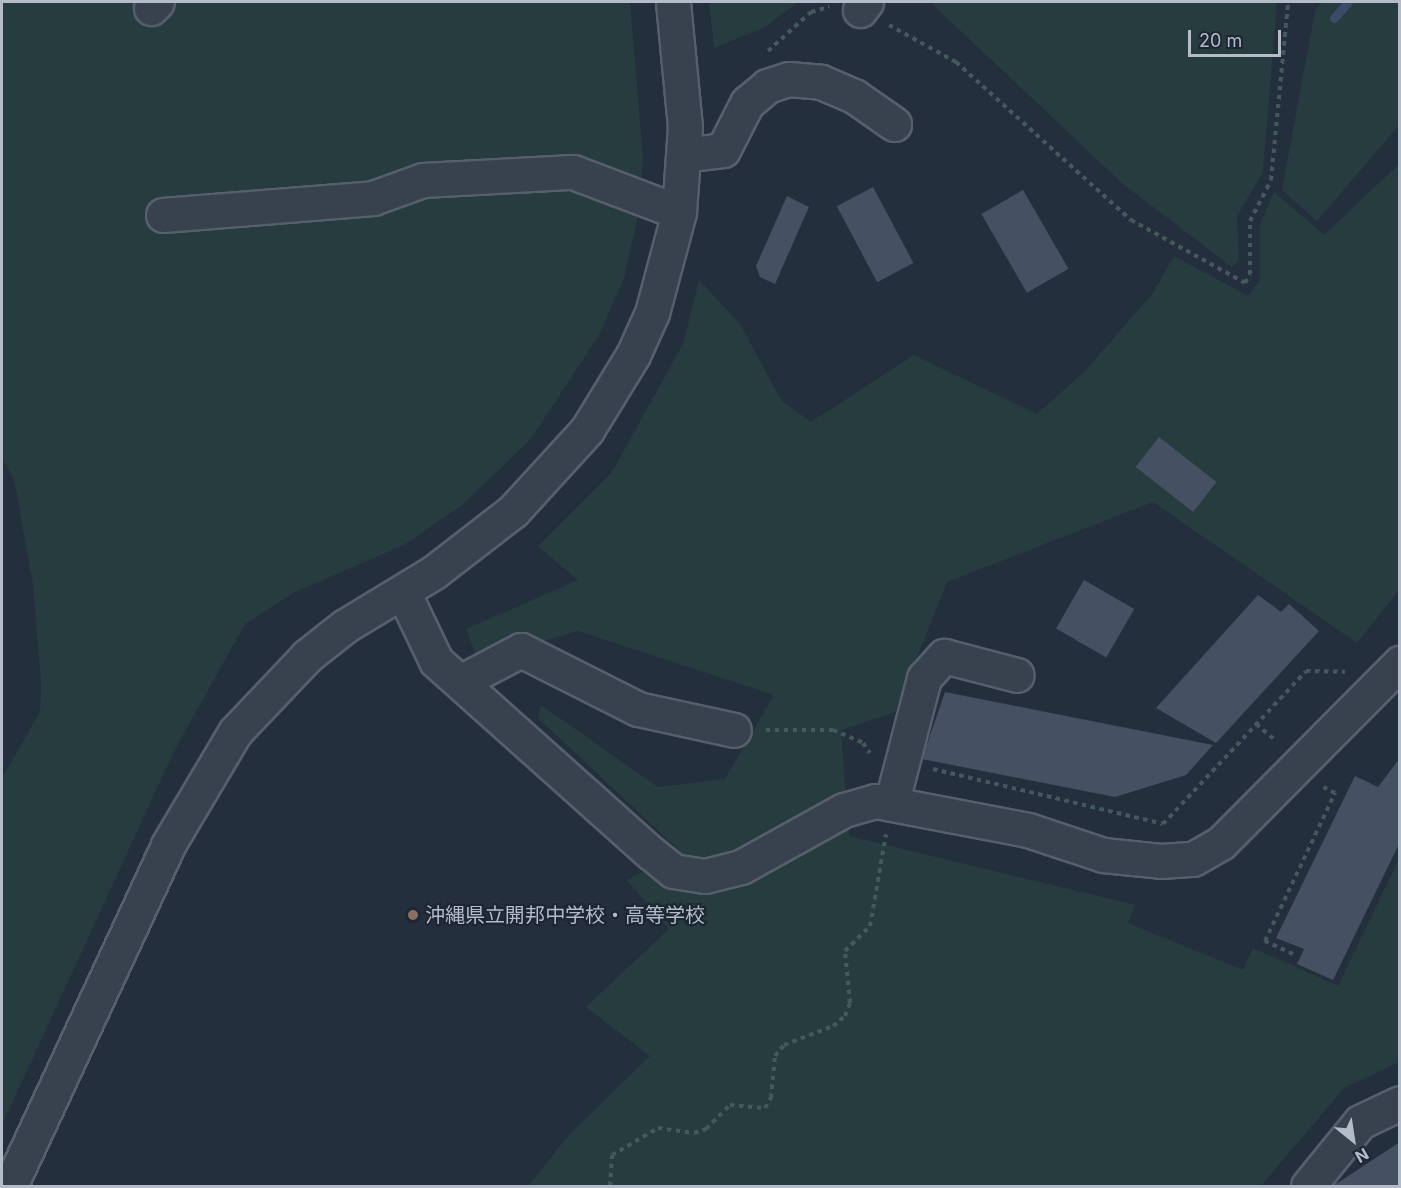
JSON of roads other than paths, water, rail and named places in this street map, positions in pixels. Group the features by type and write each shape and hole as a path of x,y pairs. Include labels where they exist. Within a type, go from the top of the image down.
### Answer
{"street":[{"path":"10,1186 168,845 206,775 264,698 307,656 345,626 403,592 513,511 587,430 652,313 679,212 683,155 683,80 673,2"},
{"path":"683,155 723,150 747,103 767,86 789,79 820,82 854,96 894,124"},
{"path":"163,215 373,198 423,180 573,172 679,212"},
{"path":"403,592 436,661 673,871 705,876 741,867 844,810 894,792 1028,830 1103,855 1176,862 1221,843 1400,663"},
{"path":"460,682 521,650 638,709 734,730"},
{"path":"894,792 924,678 944,656 1017,675"},
{"path":"1308,1186 1360,1122 1400,1103"}],"waterway":[{"path":"1334,18 1348,2"}],"place":[{"name":"沖縄県立開邦中学校・高等学校","path":"413,915"}]}
